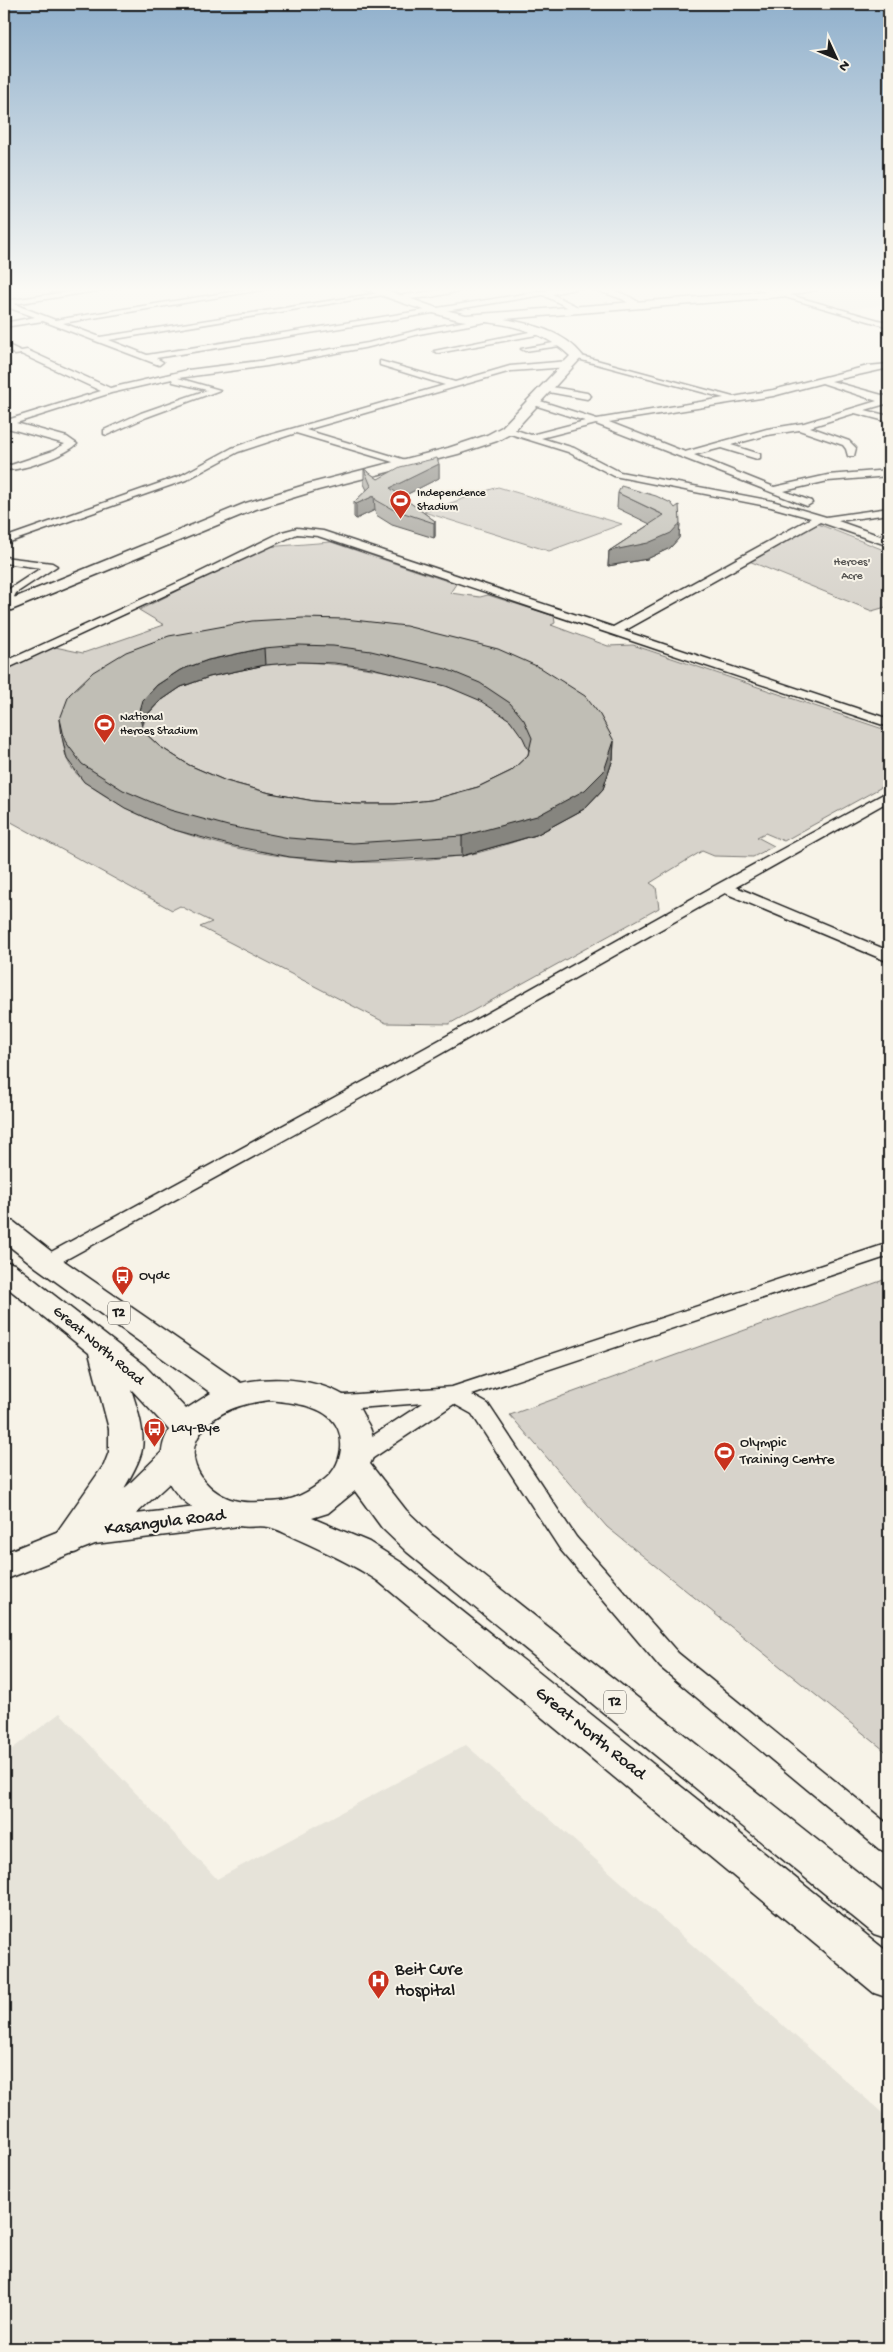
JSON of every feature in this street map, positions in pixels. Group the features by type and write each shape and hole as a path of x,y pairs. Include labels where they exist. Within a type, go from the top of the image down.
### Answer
{"street":[{"path":"5,424 91,397"},
{"path":"107,432 144,415 197,397"},
{"path":"4,541 183,478 235,450 295,430 408,397"},
{"path":"8,602 251,506 297,491 406,463 492,438 507,430 539,397"},
{"path":"730,397 735,398"},
{"path":"534,437 599,421 744,397"},
{"path":"684,455 767,432 798,426 888,400"},
{"path":"534,402 599,421 816,507 808,514"},
{"path":"852,410 889,419"},
{"path":"4,478 8,467 56,452 72,444 64,439 5,424"},
{"path":"798,426 846,443 851,448 851,454"},
{"path":"295,430 406,463"},
{"path":"507,430 534,437 582,454 604,469 617,474 772,504 808,514 889,543"},
{"path":"722,445 757,456"},
{"path":"773,490 828,478 889,472"},
{"path":"614,631 823,519 889,511"},
{"path":"4,666 190,581 286,534 297,531 319,533 889,723"},
{"path":"4,560 52,566 12,591 8,602"},
{"path":"47,1262 431,1052 889,795"},
{"path":"723,887 889,957"},
{"name":"T2","path":"4,1228 47,1262 236,1395"},
{"path":"331,1403 453,1394 889,1249"},
{"name":"Great North Road","path":"4,1270 134,1373 182,1442"},
{"path":"79,1537 116,1476 127,1443 119,1404 103,1348"},
{"path":"182,1442 208,1408 236,1395 270,1389 287,1389 318,1396 342,1411 357,1432 360,1444 357,1462"},
{"path":"357,1462 453,1394"},
{"path":"453,1394 480,1408 568,1543 670,1660 889,1841"},
{"name":"T2","path":"182,1442 184,1480 199,1497 223,1509 239,1514 274,1515 291,1512 324,1500 337,1490 357,1462 394,1519 419,1543 889,1921"},
{"name":"Kasangula Road","path":"79,1537 139,1494 182,1442"},
{"name":"Kasangula Road","path":"4,1567 79,1537 239,1514"},
{"name":"Great North Road","path":"274,1515 358,1551 390,1572 889,1979"}],"shaded area":[{"name":"Beit Cure Hospital","path":"60,1713 217,1879 466,1745 889,2119 889,2348 4,2348 4,1755"}],"green space":[{"path":"498,487 622,524 549,551 424,512"},
{"name":"Heroes' Acre","path":"818,524 889,552 889,606 872,611 749,561"},
{"path":"331,542 456,584 450,593 480,597 488,595 554,616 555,623 551,625 608,646 633,645 889,731 889,783 784,841 765,833 757,837 774,846 753,857 714,856 702,851 650,883 656,887 659,908 449,1024 386,1023 200,927 212,922 180,906 172,910 4,818 4,670 55,647 83,653 164,625 139,610 266,547","holes":["303,635 600,733 536,835 469,855 394,862 322,860 257,852 224,845 161,825 132,811 82,780 73,770 67,759 62,737"]},
{"path":"300,662 359,667 395,673 432,682 467,694 497,710 519,730 531,755 528,774 431,818 191,784 141,732 150,713 165,697 185,685 207,677 256,666"},
{"name":"Olympic Training Centre","path":"889,1278 889,1754 607,1527 510,1415"}],"building":[{"path":"437,458 439,464 390,488 435,521 434,523 392,509 376,500 374,496 356,504 354,502 371,486 364,469 378,479 400,467"},
{"path":"621,486 656,496 671,503 675,508 679,505 680,523 671,533 648,543 609,551 664,515 618,493"},
{"name":"National Heroes Stadium","path":"303,618 345,619 406,626 498,649 541,668 585,696 600,715 614,741 604,771 585,790 537,816 462,836 353,843 289,838 228,826 170,810 123,790 82,764 65,741 60,719 69,695 93,672 126,652 169,636 252,621","holes":["299,645 333,646 371,651 446,669 480,683 510,703 524,720 532,738 528,755 511,771 478,787 431,800 395,804 358,804 314,801 270,793 226,781 189,765 159,746 143,731 139,714 143,700 157,685 180,670 208,660 264,648"]}],"place":[{"name":"Independence Stadium","path":"401,520"},
{"name":"National Heroes Stadium","path":"104,744"},
{"name":"Oydc","path":"123,1295"},
{"name":"Lay-Bye","path":"155,1447"},
{"name":"Olympic Training Centre","path":"724,1471"},
{"name":"Beit Cure Hospital","path":"379,1999"}]}
